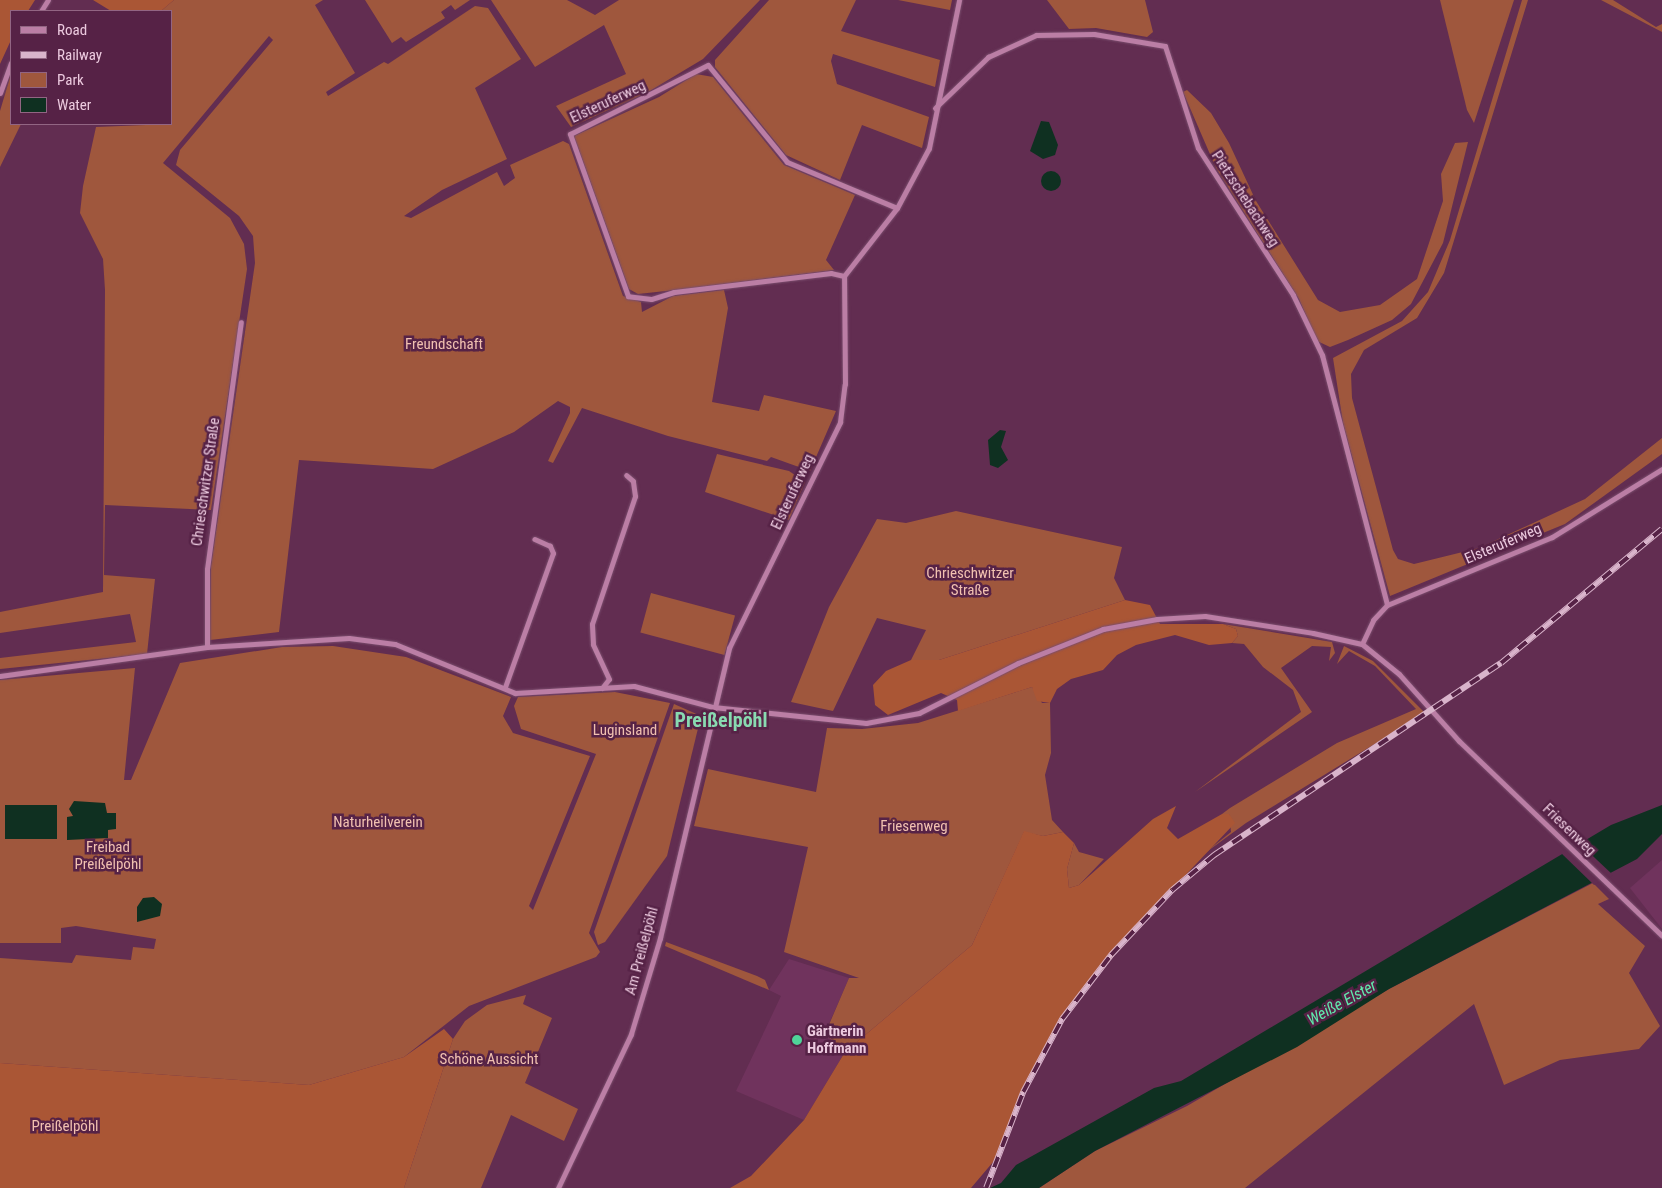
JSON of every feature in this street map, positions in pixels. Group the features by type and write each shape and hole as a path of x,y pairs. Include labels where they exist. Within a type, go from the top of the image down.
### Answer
{"street":[{"path":"844,276 897,208 929,148 935,108 959,0"},
{"name":"Pietzschebachweg","path":"935,108 988,57 1036,35 1094,34 1165,46 1198,148 1293,295 1322,355 1387,605"},
{"name":"Elsteruferweg","path":"712,707 741,618 781,549 840,422 846,384 844,276 831,273 674,292 651,300 628,296 570,134 708,65 787,162 897,208"},
{"path":"0,93 10,66"},
{"name":"Chrieschwitzer Straße","path":"207,647 207,569 241,322"},
{"name":"Elsteruferweg","path":"1362,644 1373,620 1387,605 1552,537 1662,469"},
{"path":"595,691 606,687 609,679 593,644 592,624 636,496 633,481 626,475"},
{"path":"505,687 553,553 550,546 534,539"},
{"path":"0,676 207,647 290,639 395,644 505,687 532,693 595,691 634,686 712,707 832,722 897,719 1103,629 1157,618 1205,616 1362,644"},
{"name":"Friesenweg","path":"1362,644 1417,692 1459,741 1556,837 1662,936"},
{"name":"Am Preißelpöhl","path":"558,1188 631,1034 660,938 712,707"}],"shaded area":[{"path":"1662,860 1662,929 1630,888"},
{"name":"Gärtnerin Hoffmann","path":"789,959 849,978 825,1033 845,1052 804,1120 736,1091 781,996 769,990"}],"green space":[{"path":"0,0 35,0 29,10 10,10 10,42 0,64"},
{"path":"93,0 174,0 162,10 109,10"},
{"name":"Freundschaft","path":"174,0 323,0 315,5 355,73 326,92 328,96 384,62 388,64 475,6 488,8 521,59 475,88 507,159 442,190 404,216 411,218 497,172 504,186 515,178 510,165 563,141 569,144 623,296 641,302 642,312 673,296 724,290 728,308 712,402 759,411 764,395 836,411 810,471 771,457 767,461 668,436 582,408 553,463 548,461 570,413 570,407 558,401 514,432 433,469 299,460 279,632 210,640 211,566 255,263 253,236 239,216 176,165 180,150 273,40 269,36 163,163 230,218 244,244 247,269 211,510 105,505 104,575 155,579 147,654 0,669 0,658 136,642 130,614 0,633 0,612 103,592 105,290 103,259 80,213 83,186 96,127 172,125 172,10 162,10"},
{"path":"365,0 470,0 455,10 451,5 441,12 445,18 406,42 401,37 392,43"},
{"path":"491,0 567,0 595,15 619,0 760,0 703,59 648,92 571,127 556,106 626,74 604,25 535,67"},
{"path":"769,0 856,0 841,31 940,60 935,87 833,54 831,61 837,84 929,117 922,148 862,125 840,180 786,155 715,67 715,60"},
{"path":"898,0 952,0 950,10"},
{"path":"1047,0 1145,0 1153,32 1147,37 1096,28 1069,29"},
{"path":"1440,0 1514,0 1474,123 1467,110"},
{"path":"1522,0 1528,0 1444,273 1417,318 1364,350 1351,374 1352,398 1393,550 1398,559 1414,564 1479,548 1585,499 1662,438 1662,454 1565,524 1390,596 1343,423 1333,358 1402,321 1428,292 1450,240"},
{"path":"1601,0 1613,0 1656,27 1662,24 1662,32"},
{"path":"696,74 713,77 784,165 855,195 826,260 834,270 638,294 629,289 574,136 659,97"},
{"path":"10,77 10,125 21,125 0,167 0,111"},
{"path":"1187,90 1211,113 1229,143 1256,201 1318,300 1340,312 1380,305 1417,279 1443,201 1441,174 1455,143 1468,142 1443,243 1411,304 1392,320 1348,340 1330,347 1317,341 1299,299 1216,168 1183,92"},
{"path":"717,454 789,471 805,482 789,520 705,492"},
{"name":"Chrieschwitzer Straße","path":"956,511 1122,547 1114,578 1125,600 939,660 911,660 926,630 877,618 833,711 791,702 829,607 877,519 906,523"},
{"path":"651,593 735,616 724,655 640,633"},
{"path":"1125,600 1150,605 1160,624 1223,624 1236,629 1238,636 1232,643 1209,645 1175,635 1136,645 1117,655 1103,670 1071,679 1057,689 1050,703 1037,701 1032,687 958,711 957,700 941,693 888,715 875,705 873,685 886,671 911,660 939,660"},
{"path":"1223,624 1332,642 1335,653 1329,661 1331,647 1312,646 1281,668 1312,712 1195,792 1301,712 1293,690 1263,667 1244,644 1232,643 1238,636 1236,629"},
{"name":"Naturheilverein","path":"333,646 406,657 511,697 503,716 513,733 590,756 529,906 533,910 596,754 521,729 514,706 518,697 615,692 670,703 589,933 600,952 596,957 469,1006 404,1057 309,1085 0,1063 0,958 72,963 76,955 131,960 133,947 154,949 156,939 76,926 61,928 61,943 0,943 0,680 135,668 124,780 131,780 180,663 282,647"},
{"path":"1344,646 1373,661 1425,713 1246,823 1201,856 1231,832 1229,814 1222,814 1230,808 1337,743 1416,709 1375,666 1349,651 1337,664"},
{"name":"Friesenweg","path":"1032,687 1042,703 1050,703 1051,753 1045,775 1052,820 1063,832 1043,836 1024,832 972,945 845,1052 825,1034 849,978 859,978 784,952 808,847 694,826 708,769 816,792 827,728 862,729 918,723"},
{"path":"674,704 701,716 667,856 605,942 598,945 594,932"},
{"path":"1176,806 1167,828 1178,839 1222,814 1229,814 1235,823 1139,924 1062,1019 1023,1092 999,1155 971,1188 730,1188 751,1176 804,1120 845,1052 972,945 1024,831 1043,836 1063,832 1074,843 1067,869 1069,888 1079,885 1153,819"},
{"path":"1074,843 1079,852 1104,859 1079,885 1069,888 1067,869"},
{"path":"1593,883 1609,899 1598,904 1645,946 1629,973 1660,1026 1639,1049 1560,1060 1504,1085 1474,1004 1245,1188 1039,1188 1095,1151 1187,1106 1389,989"},
{"path":"666,942 757,976 765,980 769,990 665,946"},
{"name":"Schöne Aussicht","path":"526,995 523,1004 552,1018 525,1083 578,1109 564,1141 511,1115 481,1188 404,1188 453,1039 465,1021 487,1005"},
{"name":"Preißelpöhl","path":"444,1029 453,1039 404,1188 0,1188 0,1063 309,1085 404,1057"}],"water":[{"path":"1041,121 1049,122 1058,145 1055,155 1043,159 1030,151"},
{"path":"1051,171 1058,174 1061,181 1058,188 1051,191 1044,188 1041,181 1044,174"},
{"path":"1000,430 1006,431 1001,447 1008,460 998,468 990,465 988,440"},
{"path":"74,801 105,803 107,813 116,813 116,829 108,830 108,838 67,840 67,817 73,816 69,809"},
{"path":"5,805 57,805 57,839 5,839"},
{"name":"Weiße Elster","path":"1662,805 1662,834 1637,859 1389,989 1297,1047 1095,1151 1039,1188 990,1188 1001,1183 1016,1165 1154,1088 1181,1081 1611,825"},
{"path":"154,897 162,904 160,916 137,922 137,907 143,898"}],"pier":[{"path":"1578,842 1613,875 1594,885 1560,852"}],"railway":[{"path":"986,1188 1023,1092 1062,1019 1111,955 1172,890 1214,855 1501,663 1662,529"}],"place":[{"name":"Gärtnerin Hoffmann","path":"797,1040"}],"district":[{"name":"Preißelpöhl","path":"721,720"}],"park label":[{"name":"Luginsland","path":"625,731"},
{"name":"Freibad Preißelpöhl","path":"108,856"}]}
